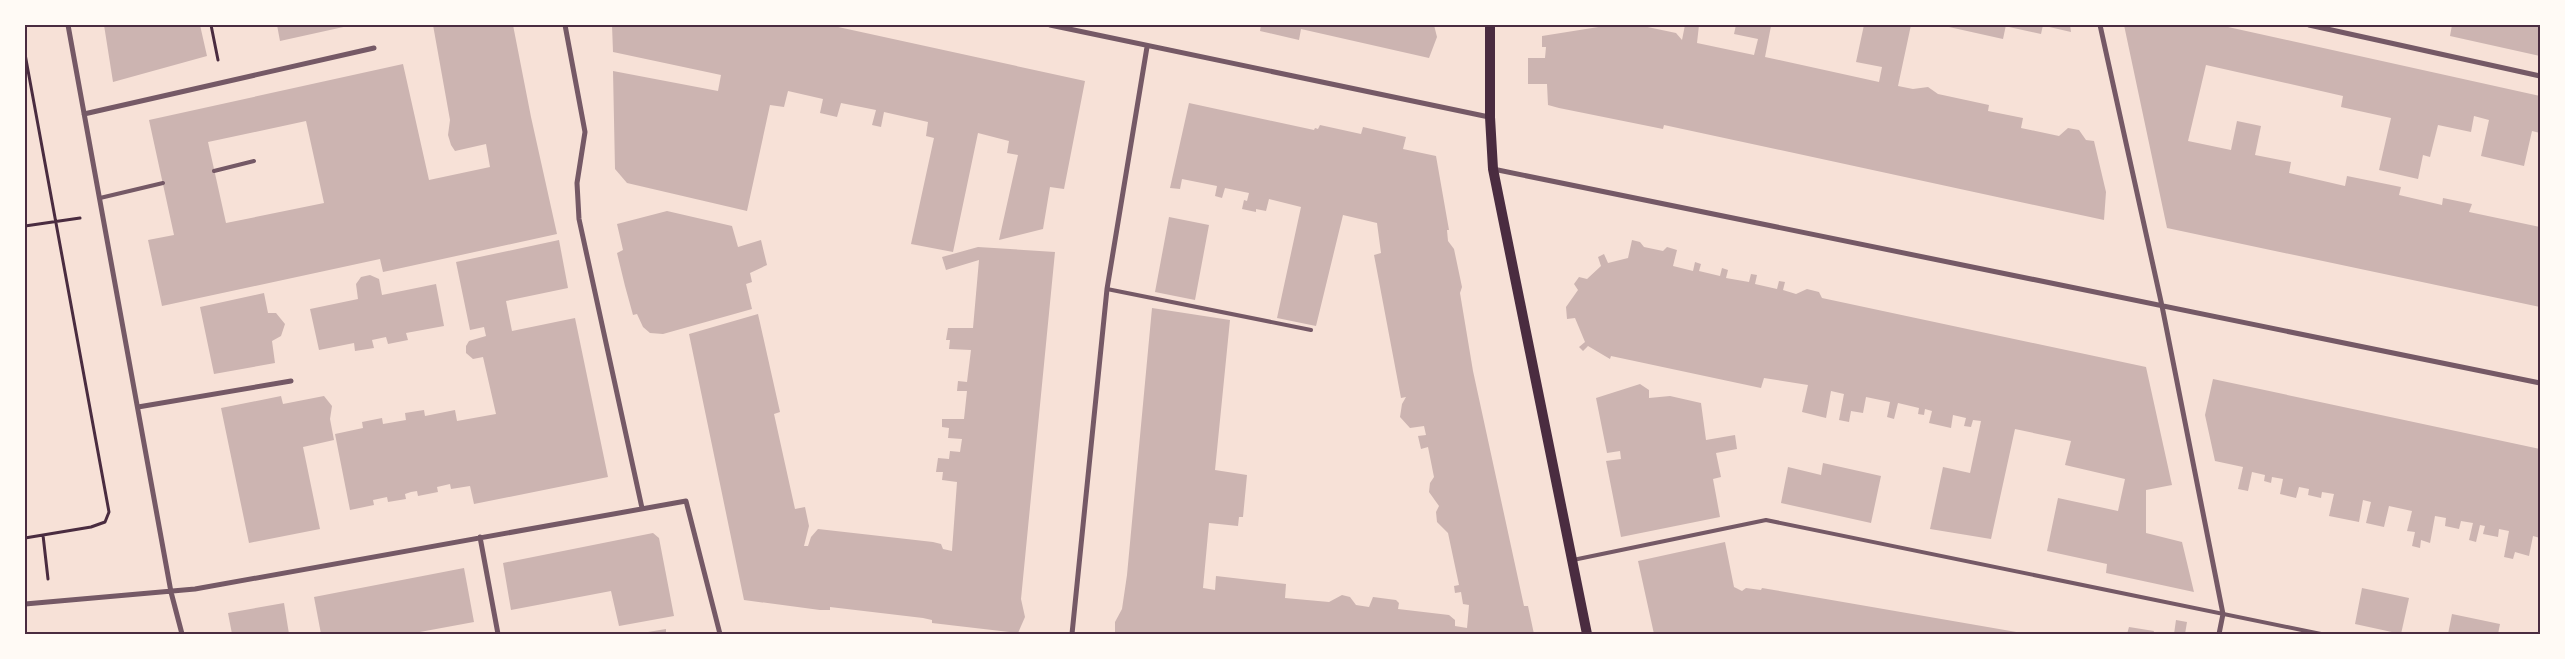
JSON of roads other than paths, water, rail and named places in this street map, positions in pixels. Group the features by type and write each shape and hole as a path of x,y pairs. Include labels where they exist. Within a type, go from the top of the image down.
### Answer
{"main road":[{"path":"1490,25 1490,117 1493,169 1570,560 1587,634"}],"street":[{"path":"68,25 171,592 182,634"},
{"path":"565,25 585,132 578,183 579,219 642,508"},
{"path":"1050,25 1490,117"},
{"path":"2100,25 2162,306 2223,614 2219,634"},
{"path":"2309,25 2540,76"},
{"path":"1072,634 1107,289 1147,46"},
{"path":"84,114 374,48"},
{"path":"1493,169 2540,383"},
{"path":"138,407 291,381"},
{"path":"25,604 171,592 686,501 720,634"},
{"path":"480,537 498,634"}],"lane":[{"path":"214,171 254,161"},
{"path":"100,198 163,183"},
{"path":"1107,289 1311,330"},
{"path":"1570,560 1766,520 2321,634"}]}
